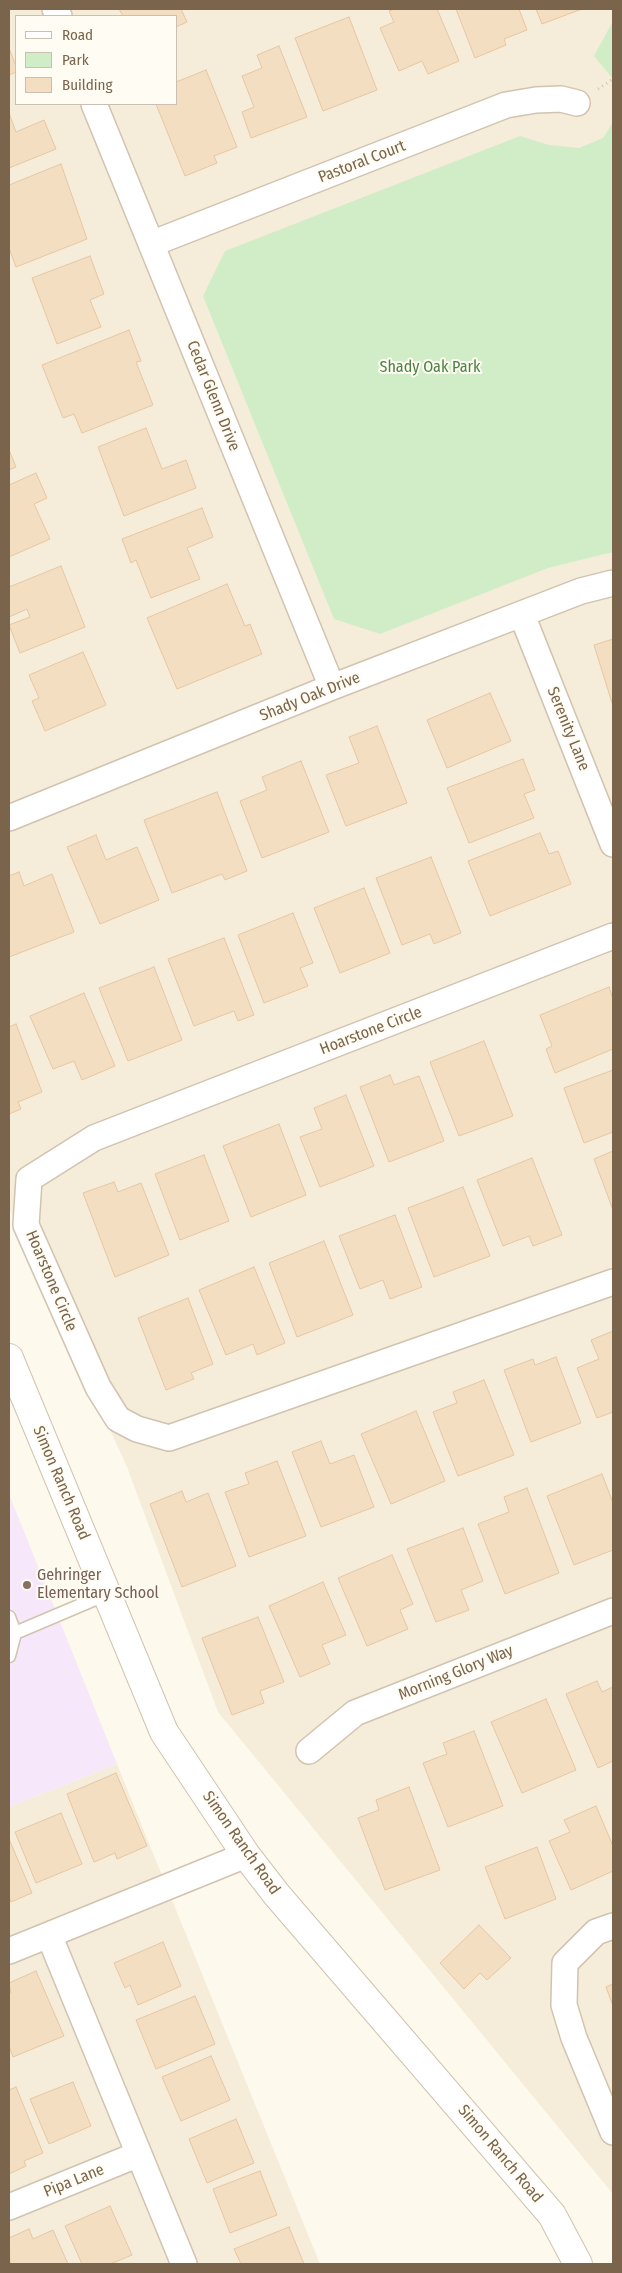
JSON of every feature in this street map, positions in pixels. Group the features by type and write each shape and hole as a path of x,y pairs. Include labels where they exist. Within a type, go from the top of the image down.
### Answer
{"street":[{"name":"Pastoral Court","path":"151,244 506,105 544,99 561,99 577,103"},
{"name":"Cedar Glenn Drive","path":"94,105 332,687"},
{"name":"Shady Oak Drive","path":"11,811 581,591 613,583"},
{"name":"Serenity Lane","path":"522,615 613,844"},
{"name":"Hoarstone Circle","path":"613,936 94,1138 30,1179 26,1225 91,1373 118,1419 137,1429 169,1438 613,1282"},
{"name":"Simon Ranch Road","path":"9,1358 164,1732 246,1855 277,1895 552,2215 578,2264"},
{"name":"Morning Glory Way","path":"309,1751 354,1713 613,1611"},
{"path":"9,1951 246,1855"},
{"path":"613,1926 596,1932 565,1963 564,2005 574,2038 613,2132"},
{"path":"49,1935 184,2264"},
{"name":"Pipa Lane","path":"9,2208 139,2154"}],"lane":[{"path":"12,1633 107,1594"},
{"path":"9,1617 12,1633 9,1656"}],"shaded area":[{"path":"9,9 613,9 613,2194 218,1712 127,1467 9,1208"},
{"name":"Gehringer Elementary School","path":"9,1494 117,1764 9,1807"},
{"path":"117,1764 320,2264 9,2264 9,1807"}],"green space":[{"path":"613,21 613,79 594,56"},
{"name":"Shady Oak Park","path":"613,122 613,552 548,568 380,634 334,619 203,296 225,251 520,136 549,145 579,148 603,138"}],"building":[{"path":"119,9 181,9 187,22 178,26 178,15 122,15"},
{"path":"395,9 437,9 459,61 428,74 422,61 399,71 380,28 394,22 389,11"},
{"path":"456,9 519,9 527,30 504,39 506,45 475,58"},
{"path":"536,9 582,9 542,24"},
{"path":"349,17 377,90 323,111 295,38"},
{"path":"279,46 307,117 251,138 242,112 254,107 242,76 262,68 257,55"},
{"path":"9,48 15,63 15,72 9,75"},
{"path":"206,70 237,147 214,156 217,163 185,176 156,105 178,105 178,81"},
{"path":"9,113 16,132 44,120 56,149 9,168"},
{"path":"61,164 87,239 16,267 9,248 9,185"},
{"path":"90,256 104,294 90,300 101,327 57,344 32,278"},
{"path":"129,330 141,361 136,362 153,405 82,433 74,414 63,418 42,365"},
{"path":"146,428 162,469 186,460 196,488 124,516 98,447"},
{"path":"9,450 16,467 9,470"},
{"path":"36,473 47,498 34,504 50,539 9,557 9,485"},
{"path":"202,508 213,537 187,548 200,579 151,598 136,560 131,563 122,539"},
{"path":"61,566 85,627 20,653 9,625 30,617 27,609 9,617 9,587"},
{"path":"227,584 245,626 250,624 262,654 177,689 147,618"},
{"path":"613,639 613,706 594,645"},
{"path":"83,652 106,705 45,731 32,701 39,698 29,675"},
{"path":"490,693 511,741 447,768 427,720"},
{"path":"377,726 407,803 346,826 326,775 359,763 349,737"},
{"path":"523,759 535,790 524,794 534,818 469,843 447,788"},
{"path":"301,761 329,832 262,858 240,801 267,790 262,777"},
{"path":"217,792 247,871 225,880 222,874 172,893 144,820"},
{"path":"540,833 549,854 558,851 571,884 490,916 468,861"},
{"path":"96,835 106,860 137,847 159,900 100,924 67,847"},
{"path":"431,857 461,933 434,944 430,934 402,945 376,878"},
{"path":"19,872 24,886 52,874 74,932 9,957 9,876"},
{"path":"364,888 390,953 340,973 314,908"},
{"path":"293,913 313,963 300,968 308,986 264,1003 238,935"},
{"path":"224,938 254,1015 238,1021 234,1011 194,1026 168,959"},
{"path":"154,967 182,1040 128,1061 99,988"},
{"path":"609,987 613,999 613,1049 555,1073 546,1049 552,1046 540,1015"},
{"path":"84,993 115,1066 82,1080 74,1061 53,1069 30,1016"},
{"path":"16,1024 42,1092 18,1102 21,1109 9,1114 9,1027"},
{"path":"484,1041 513,1116 459,1136 430,1062"},
{"path":"613,1070 613,1132 584,1143 564,1088"},
{"path":"390,1075 394,1085 419,1076 444,1141 389,1162 360,1087"},
{"path":"346,1095 374,1166 320,1187 300,1137 322,1129 314,1108"},
{"path":"279,1124 306,1195 251,1217 223,1146"},
{"path":"613,1151 613,1210 594,1159"},
{"path":"204,1155 229,1221 180,1240 155,1174"},
{"path":"532,1158 562,1235 533,1246 529,1236 503,1246 477,1180"},
{"path":"114,1182 118,1192 141,1183 169,1255 115,1277 83,1193"},
{"path":"463,1187 490,1256 434,1277 408,1208"},
{"path":"395,1215 422,1287 390,1299 383,1280 360,1289 339,1236"},
{"path":"324,1241 353,1315 297,1337 269,1263"},
{"path":"254,1267 285,1343 257,1355 253,1344 226,1355 199,1290"},
{"path":"188,1298 213,1364 191,1373 194,1379 166,1390 138,1318"},
{"path":"613,1331 613,1412 597,1418 577,1368 599,1359 591,1340"},
{"path":"556,1357 581,1423 531,1442 504,1370 533,1359 535,1365"},
{"path":"484,1380 514,1455 458,1476 433,1412 457,1403 453,1392"},
{"path":"416,1411 445,1481 391,1504 361,1434"},
{"path":"321,1441 330,1464 354,1455 374,1507 321,1527 292,1452"},
{"path":"277,1461 306,1536 249,1557 225,1492 249,1484 245,1473"},
{"path":"602,1474 613,1503 613,1550 574,1565 547,1496"},
{"path":"527,1488 559,1573 505,1594 478,1524 509,1512 504,1497"},
{"path":"182,1491 186,1502 208,1493 236,1566 182,1587 150,1504"},
{"path":"463,1528 483,1581 461,1590 469,1610 436,1622 407,1549"},
{"path":"392,1555 413,1604 400,1610 408,1629 367,1646 338,1578"},
{"path":"323,1582 346,1635 322,1645 330,1664 300,1677 269,1606"},
{"path":"258,1617 284,1682 260,1691 264,1703 232,1715 202,1638"},
{"path":"597,1681 602,1692 613,1687 613,1761 598,1768 566,1694"},
{"path":"546,1699 576,1770 522,1793 491,1722"},
{"path":"474,1731 503,1806 448,1827 423,1763 447,1754 443,1743"},
{"path":"116,1773 147,1846 117,1859 115,1853 94,1862 67,1794"},
{"path":"409,1787 440,1870 385,1890 358,1818 379,1810 376,1800"},
{"path":"596,1806 613,1846 613,1871 571,1890 549,1841 570,1832 564,1820"},
{"path":"61,1813 82,1864 36,1883 15,1832"},
{"path":"9,1839 32,1893 11,1902 9,1897"},
{"path":"537,1847 556,1899 505,1919 485,1867"},
{"path":"479,1925 511,1958 487,1980 480,1973 464,1989 440,1963"},
{"path":"163,1942 181,1986 138,2005 130,1985 125,1988 114,1963"},
{"path":"36,1971 64,2036 13,2057 9,2046 9,1994 11,1993 9,1983"},
{"path":"613,1984 613,2006 606,1987"},
{"path":"195,1996 215,2044 156,2069 136,2020"},
{"path":"211,2056 230,2100 181,2121 162,2077"},
{"path":"73,2082 91,2126 49,2144 30,2099"},
{"path":"16,2087 43,2153 24,2161 26,2166 9,2174 9,2090"},
{"path":"236,2119 254,2163 207,2183 189,2139"},
{"path":"260,2171 277,2215 230,2233 213,2189"},
{"path":"110,2206 132,2255 110,2264 82,2264 65,2226"},
{"path":"289,2227 304,2264 241,2264 234,2249"},
{"path":"29,2229 33,2239 53,2230 68,2264 10,2264 9,2238"}],"place":[{"name":"Gehringer Elementary School","path":"27,1585"}]}
